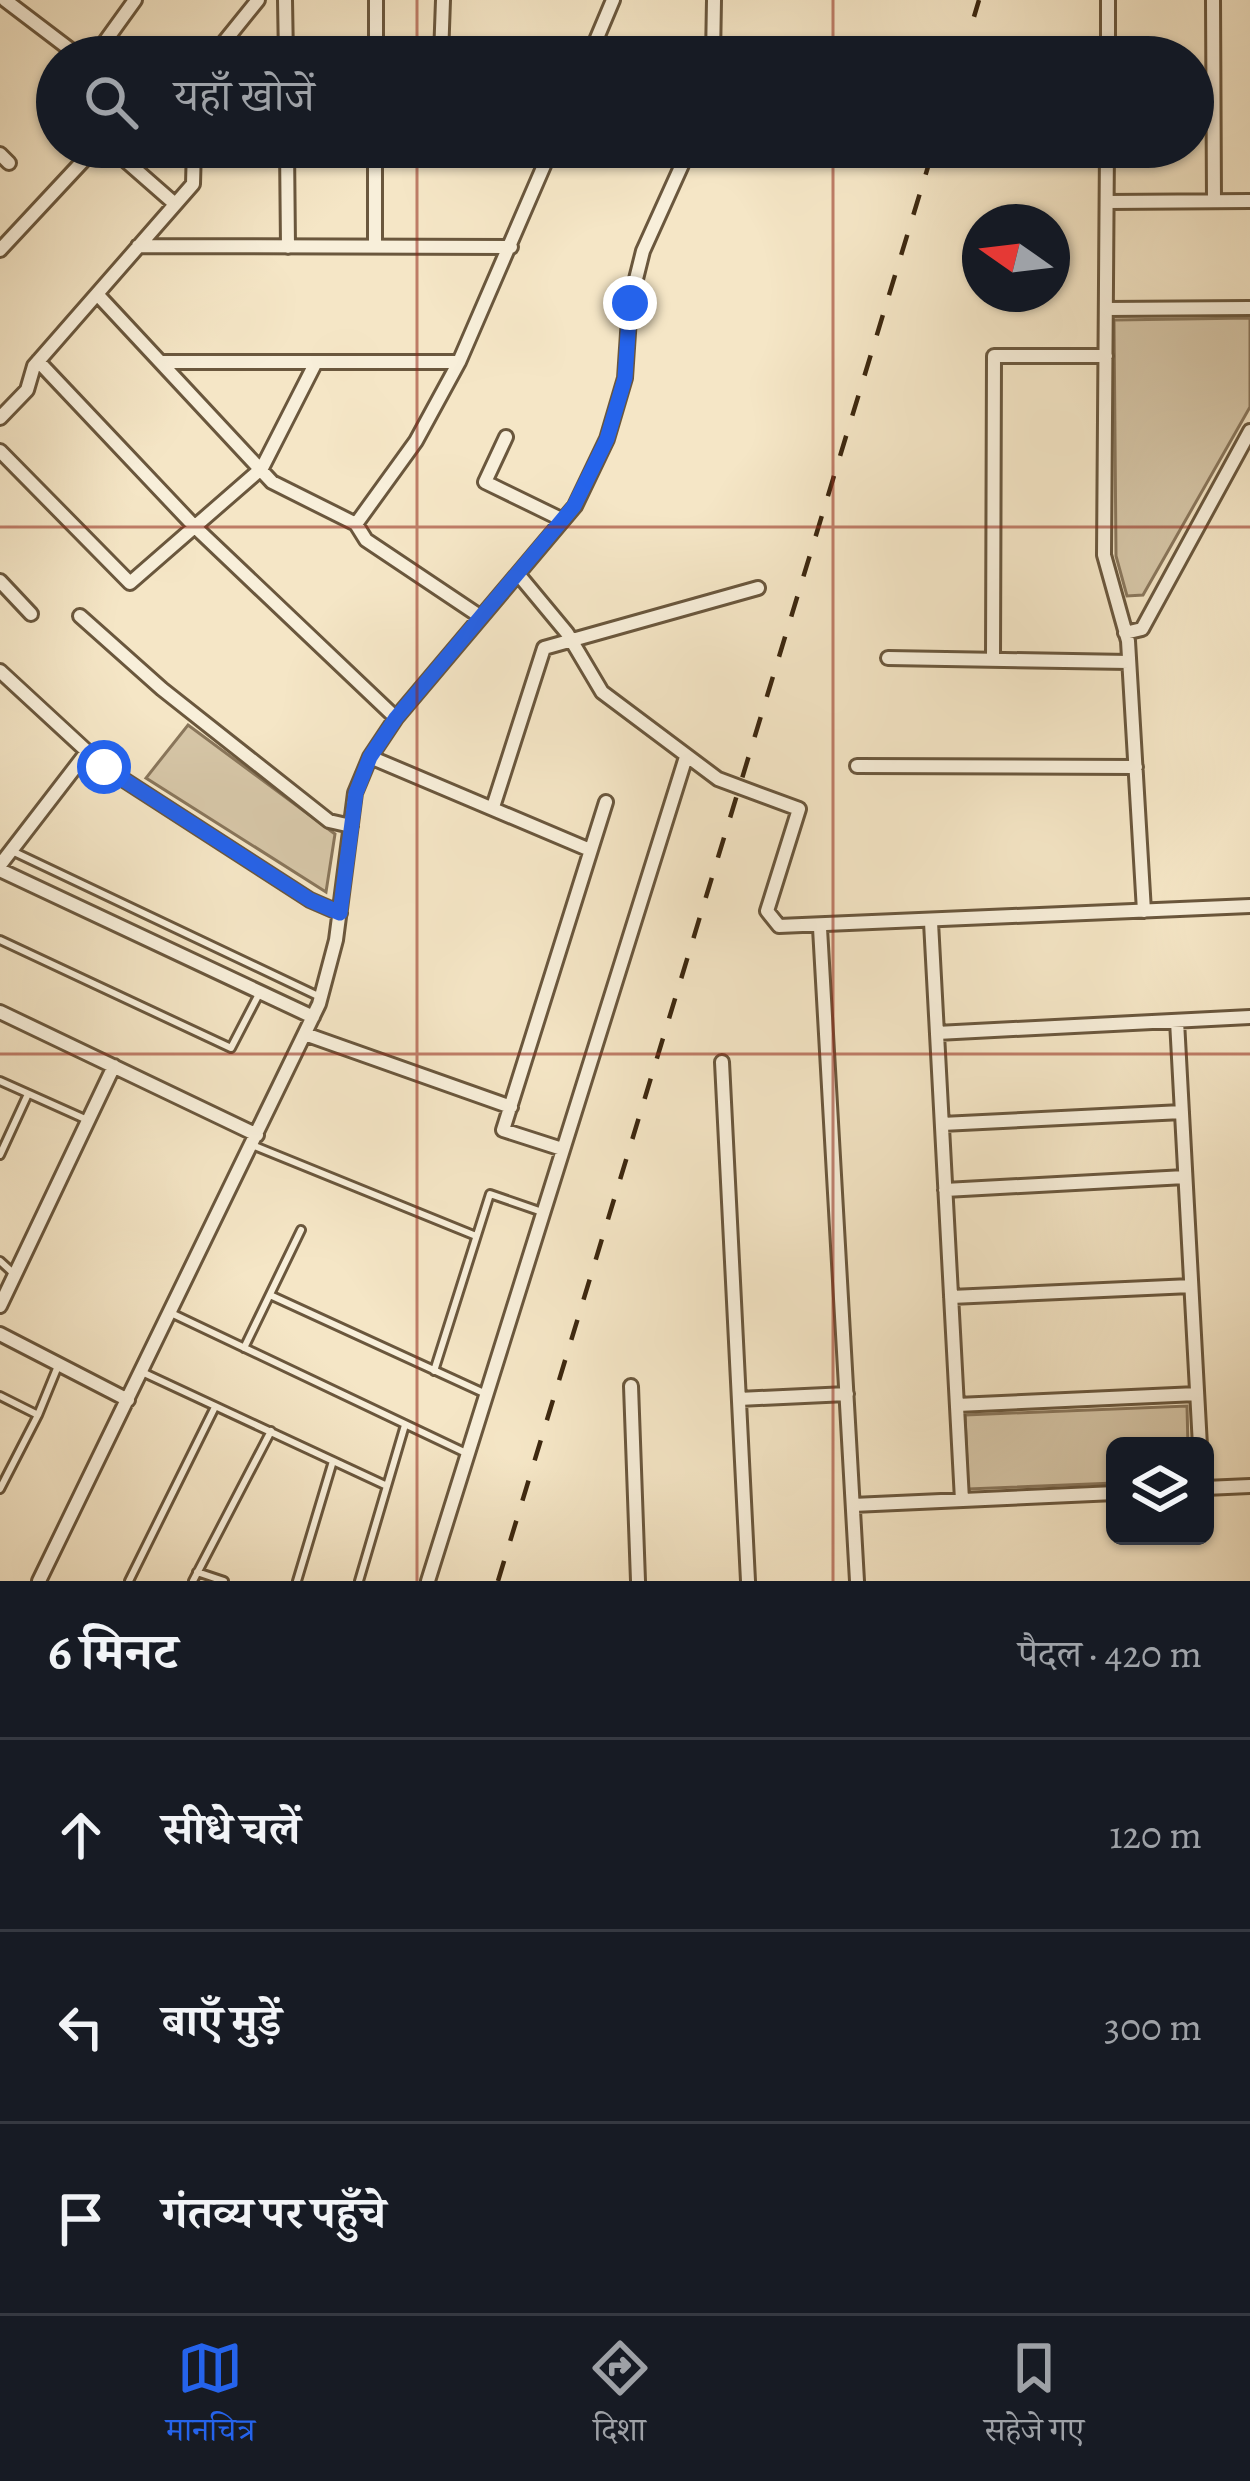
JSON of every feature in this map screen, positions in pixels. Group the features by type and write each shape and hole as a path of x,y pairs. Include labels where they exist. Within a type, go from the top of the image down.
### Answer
{"street":[{"path":"5,0 52,36"},
{"path":"109,36 135,0"},
{"path":"229,36 258,0"},
{"path":"285,0 286,36"},
{"path":"376,0 376,36"},
{"path":"442,36 443,0"},
{"path":"598,36 613,0"},
{"path":"713,36 714,0"},
{"path":"1108,0 1108,36"},
{"path":"1213,0 1213,36"},
{"path":"0,250 76,168"},
{"path":"134,168 175,204"},
{"path":"0,418 27,390 38,361 194,184 194,168"},
{"path":"287,168 288,247"},
{"path":"375,247 376,168"},
{"path":"356,524 416,441 459,362 543,168"},
{"path":"39,1581 313,1017 340,913 356,793 370,757 396,718 563,520 607,439 625,378 630,303 644,250 681,168"},
{"path":"1107,168 1104,555 1126,633 1144,911"},
{"path":"1214,168 1214,202"},
{"path":"1107,202 1250,201"},
{"path":"139,246 511,247"},
{"path":"97,294 272,482 356,524 366,540 482,617"},
{"path":"1106,309 1250,308"},
{"path":"993,659 994,356 1106,356"},
{"path":"38,361 195,527 396,718"},
{"path":"162,362 459,362"},
{"path":"0,451 130,584 262,468 316,362"},
{"path":"1126,633 1142,629 1250,431"},
{"path":"506,436 485,482 563,520"},
{"path":"518,574 573,644 602,692 718,779 799,809 767,911 779,926 820,928 1250,905"},
{"path":"0,581 31,614"},
{"path":"493,807 544,648 573,644 758,588"},
{"path":"80,616 162,689 329,821 351,826"},
{"path":"887,658 1129,662"},
{"path":"0,671 87,752 310,900 340,913"},
{"path":"0,699 14,684"},
{"path":"87,752 0,867 313,1017"},
{"path":"370,757 590,850"},
{"path":"428,1581 686,757"},
{"path":"857,766 1136,767"},
{"path":"562,1149 503,1130 606,802"},
{"path":"931,922 962,1500"},
{"path":"820,928 857,1581"},
{"path":"0,1012 255,1140"},
{"path":"937,1033 1250,1017"},
{"path":"1177,1021 1199,1437"},
{"path":"305,1034 511,1107"},
{"path":"722,1063 748,1581"},
{"path":"0,1306 114,1066"},
{"path":"942,1124 1181,1112"},
{"path":"945,1190 1185,1177"},
{"path":"951,1298 1191,1286"},
{"path":"0,1334 128,1400"},
{"path":"631,1386 638,1581"},
{"path":"739,1399 847,1394"},
{"path":"957,1405 1197,1394"},
{"path":"1214,1488 1250,1486"},
{"path":"853,1505 1106,1492"}],"lane":[{"path":"9,850 321,997"},
{"path":"0,940 231,1048 260,992"},
{"path":"0,1081 88,1121"},
{"path":"0,1155 28,1094"},
{"path":"255,1140 476,1236"},
{"path":"434,1371 490,1194 542,1212"},
{"path":"244,1348 301,1230"},
{"path":"0,1262 15,1274"},
{"path":"270,1294 486,1394"},
{"path":"171,1313 467,1454"},
{"path":"0,1489 58,1366"},
{"path":"142,1372 387,1486"},
{"path":"0,1396 38,1415"},
{"path":"128,1581 215,1406"},
{"path":"359,1581 405,1425"},
{"path":"224,1581 195,1577 271,1431"},
{"path":"297,1581 333,1460"}],"shaded area":[{"path":"1250,318 1250,407 1143,595 1127,596 1116,556 1114,320"},
{"path":"188,725 335,834 326,892 146,778"},
{"path":"1187,1406 1188,1437 1106,1437 1106,1483 968,1489 965,1415"}],"railway":[{"path":"968,36 979,0"},
{"path":"498,1581 928,168"}],"route":[{"path":"104,767 310,900 340,913 356,793 370,757 396,718 574,506 607,439 625,378 630,303"}]}
